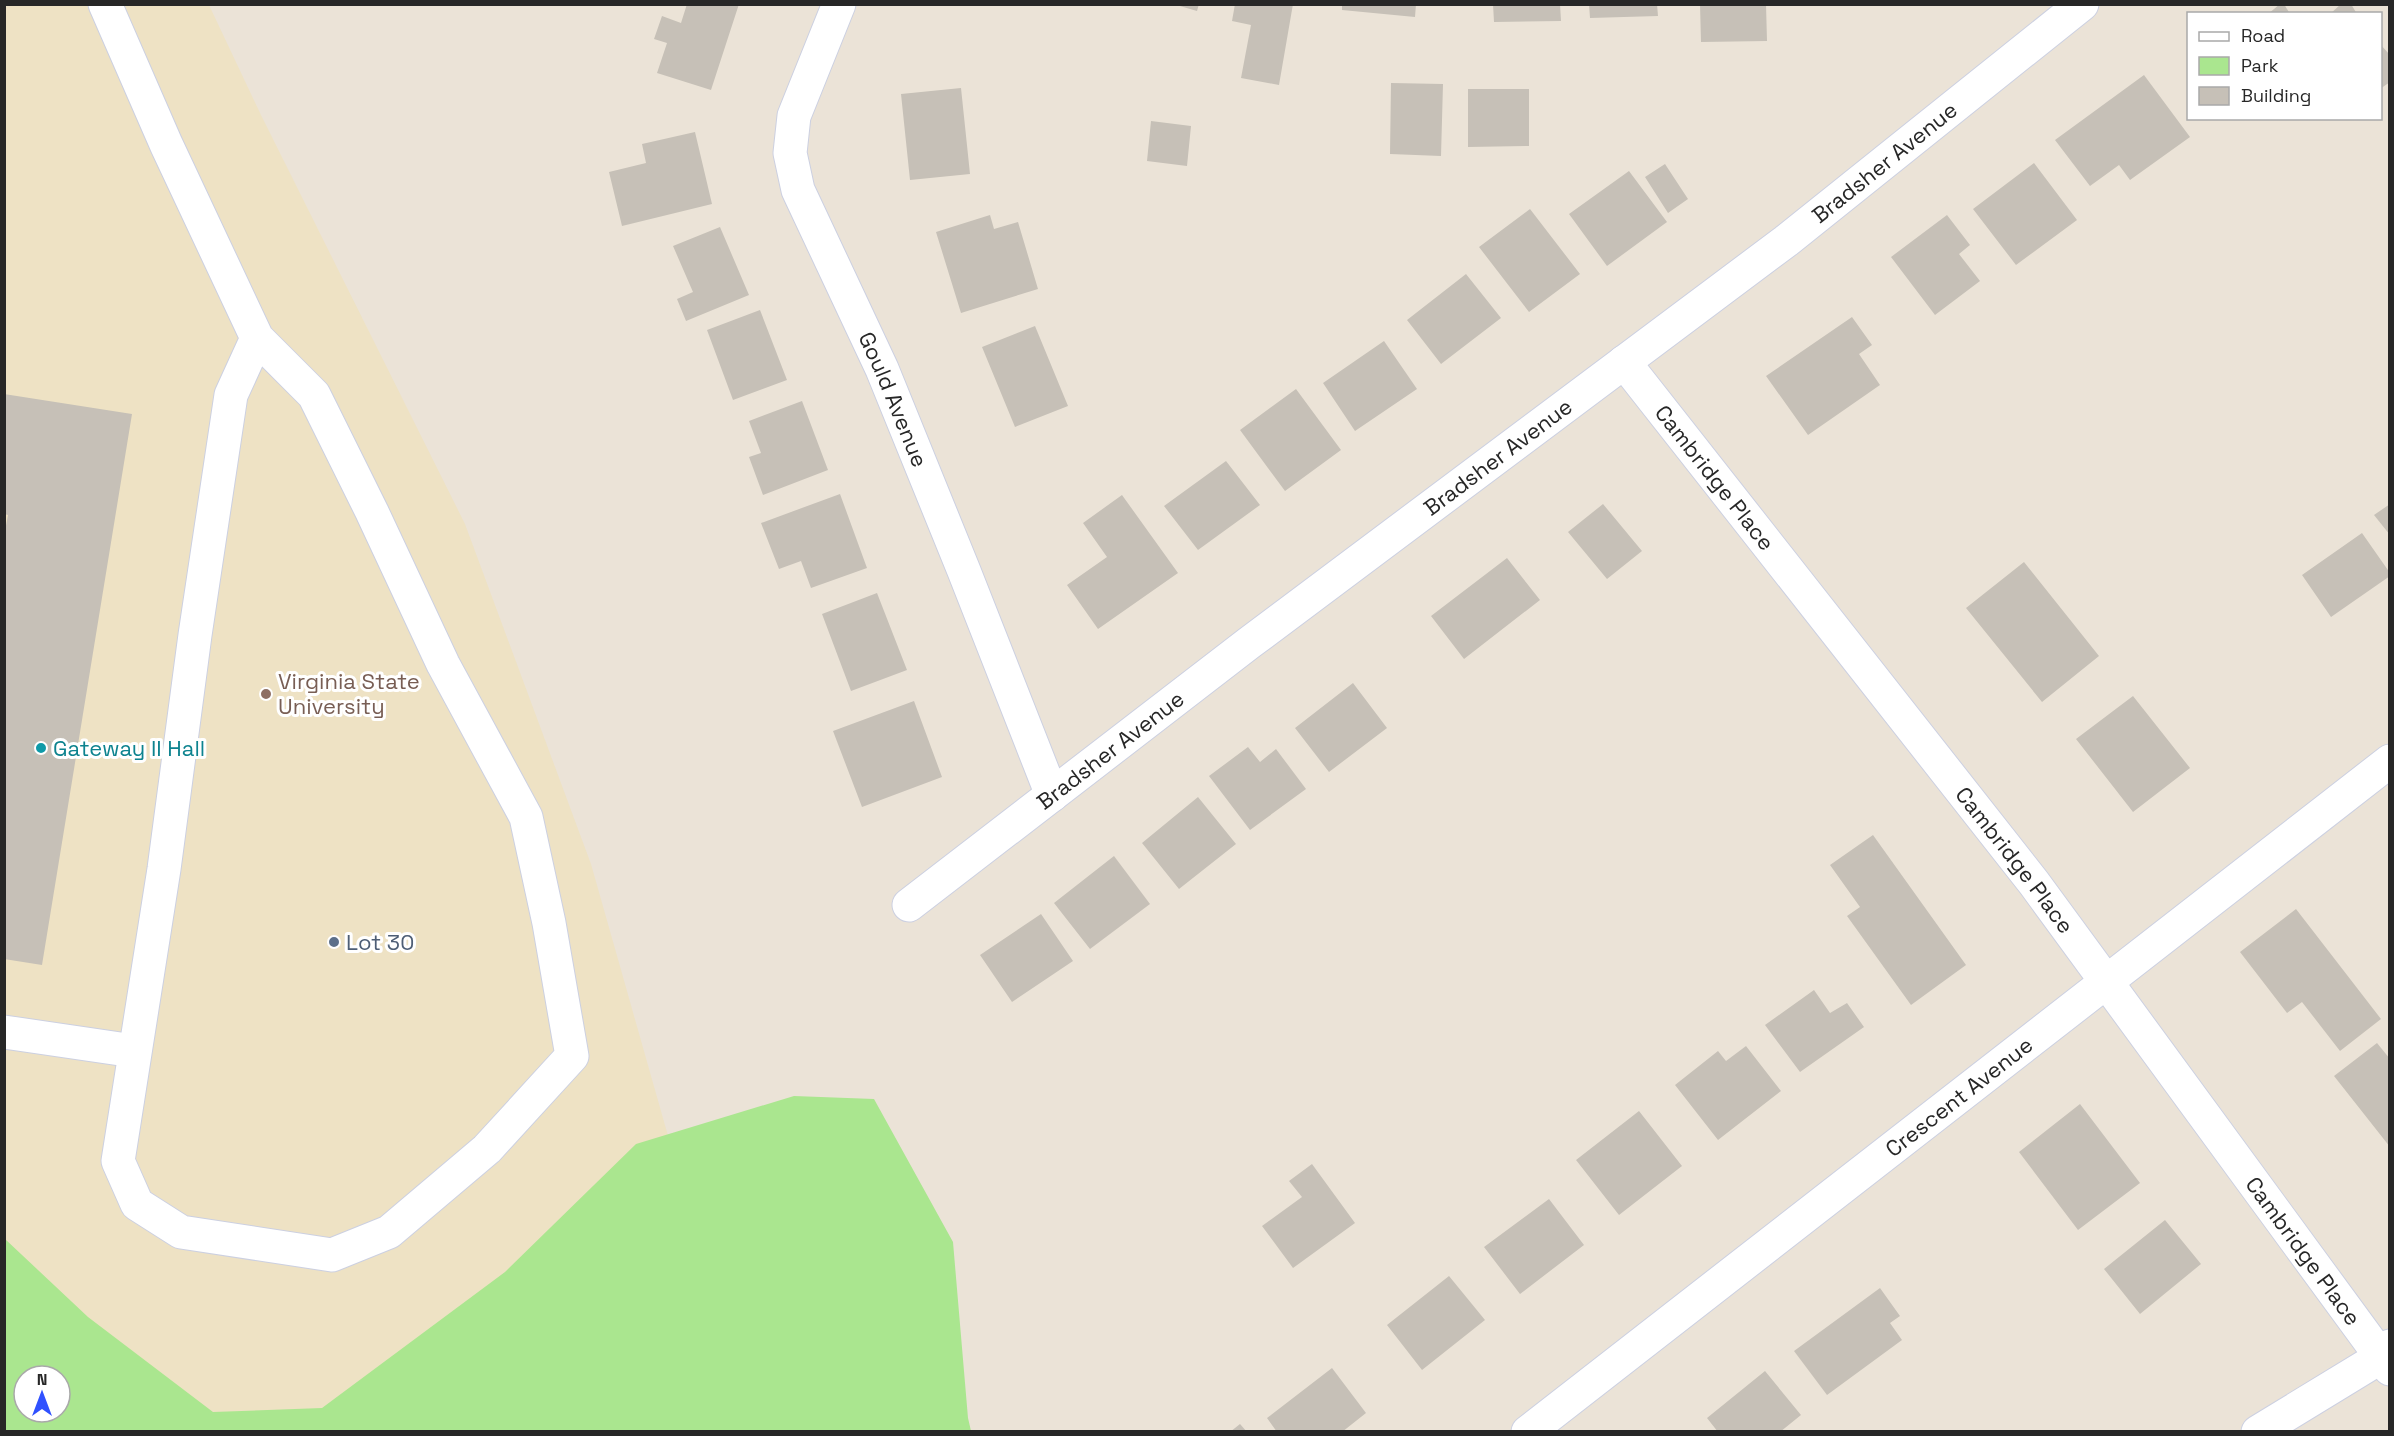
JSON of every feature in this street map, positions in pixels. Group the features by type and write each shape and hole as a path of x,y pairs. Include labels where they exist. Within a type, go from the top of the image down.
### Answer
{"street":[{"path":"105,4 166,144 257,338 314,395 443,664 526,817 551,932 572,1056 487,1149 389,1232 332,1255 181,1232 137,1204 118,1161 164,870 195,635 231,395 257,338"},
{"name":"Gould Avenue","path":"839,4 794,116 790,153 798,190 882,369 1052,795"},
{"name":"Bradsher Avenue","path":"909,905 1258,636 1786,241 2082,4"},
{"name":"Cambridge Place","path":"1624,362 2034,883 2387,1358"},
{"name":"Crescent Avenue","path":"1528,1431 2390,761"},
{"path":"4,1032 134,1051"},
{"path":"2258,1431 2387,1358"}],"shaded area":[{"name":"Virginia State University","path":"5,5 209,5 261,115 465,524 591,864 695,1231 724,1431 5,1432"}],"green space":[{"path":"794,1096 874,1099 953,1242 971,1431 5,1431 5,1239 88,1317 213,1412 322,1408 505,1272 636,1144"}],"building":[{"path":"687,4 739,4 711,90 657,73 667,43 654,39 662,16 681,23"},
{"path":"1173,4 1199,4 1197,11"},
{"path":"1235,4 1293,4 1279,85 1241,78 1251,25 1232,21"},
{"path":"1342,4 1416,4 1415,17 1342,10"},
{"path":"1493,4 1560,4 1561,21 1494,22"},
{"path":"1589,4 1657,4 1658,16 1590,18"},
{"path":"1700,4 1766,4 1767,41 1701,42"},
{"path":"2280,4 2284,4 2289,12 2270,12"},
{"path":"2341,4 2351,4 2356,12 2332,12"},
{"path":"2382,46 2390,55 2390,82 2382,88"},
{"path":"2144,75 2190,137 2130,180 2119,165 2090,186 2055,140"},
{"path":"1391,83 1443,84 1441,156 1390,154"},
{"path":"961,88 970,174 910,180 901,94"},
{"path":"1468,89 1529,89 1529,146 1468,147"},
{"path":"1151,121 1191,126 1187,166 1147,161"},
{"path":"695,132 712,204 622,226 609,172 646,163 642,144"},
{"path":"2034,163 2077,220 2016,265 1973,209"},
{"path":"1665,164 1688,199 1668,213 1645,177"},
{"path":"1629,171 1667,222 1607,266 1569,214"},
{"path":"1530,209 1580,274 1529,312 1479,247"},
{"path":"990,215 994,229 1018,222 1038,289 961,313 936,232"},
{"path":"1947,215 1970,245 1959,254 1980,281 1935,315 1891,257"},
{"path":"720,227 749,295 686,321 677,299 693,292 673,246"},
{"path":"1466,274 1501,318 1441,364 1407,320"},
{"path":"760,310 787,380 733,400 707,330"},
{"path":"1852,317 1872,345 1859,354 1880,385 1808,435 1766,376"},
{"path":"1035,326 1068,406 1015,427 982,347"},
{"path":"1384,341 1417,389 1355,431 1323,383"},
{"path":"1296,389 1341,450 1285,491 1240,430"},
{"name":"Gateway II Hall","path":"4,394 132,414 42,965 4,959 4,536 8,515 4,514"},
{"path":"802,401 828,470 763,495 749,457 761,453 749,421"},
{"path":"1226,461 1260,505 1198,550 1164,506"},
{"path":"840,494 867,568 811,588 801,561 779,569 761,523"},
{"path":"1122,495 1178,573 1098,629 1067,585 1107,557 1083,523"},
{"path":"1603,504 1642,551 1607,579 1568,532"},
{"path":"2390,504 2390,535 2374,515"},
{"path":"2362,533 2390,576 2331,617 2302,575"},
{"path":"1507,558 1540,600 1464,659 1431,616"},
{"path":"2024,562 2099,656 2042,702 1966,608"},
{"path":"877,593 907,670 851,691 822,614"},
{"path":"1353,683 1387,728 1329,772 1295,728"},
{"path":"2133,696 2190,768 2133,812 2076,739"},
{"path":"914,701 942,777 862,807 833,731"},
{"path":"1248,747 1260,762 1276,749 1306,789 1250,830 1209,776"},
{"path":"1198,797 1236,844 1179,889 1142,843"},
{"path":"1873,835 1966,965 1911,1005 1847,916 1860,907 1830,865"},
{"path":"1114,856 1150,904 1090,949 1054,903"},
{"path":"2296,909 2381,1019 2340,1051 2302,1002 2287,1013 2240,952"},
{"path":"1041,914 1073,961 1012,1002 980,955"},
{"path":"1814,990 1830,1013 1847,1003 1864,1027 1800,1072 1765,1025"},
{"path":"2377,1043 2390,1059 2390,1147 2334,1076"},
{"path":"1746,1046 1781,1091 1718,1140 1675,1085 1718,1051 1726,1061"},
{"path":"2080,1104 2140,1183 2078,1230 2019,1152"},
{"path":"1639,1111 1682,1166 1619,1215 1576,1160"},
{"path":"1312,1164 1355,1223 1293,1268 1262,1226 1302,1197 1289,1181"},
{"path":"1549,1199 1584,1245 1520,1294 1484,1247"},
{"path":"2165,1220 2201,1264 2140,1314 2104,1269"},
{"path":"1449,1276 1485,1320 1422,1370 1387,1325"},
{"path":"1880,1288 1900,1316 1890,1323 1902,1340 1827,1395 1794,1351"},
{"path":"1332,1368 1366,1413 1342,1432 1277,1432 1267,1418"},
{"path":"1765,1371 1801,1415 1780,1432 1718,1432 1707,1418"},
{"path":"1240,1424 1247,1432 1230,1432"}],"place":[{"name":"Virginia State University","path":"266,694"},
{"name":"Gateway II Hall","path":"41,748"},
{"name":"Lot 30","path":"334,942"}]}
